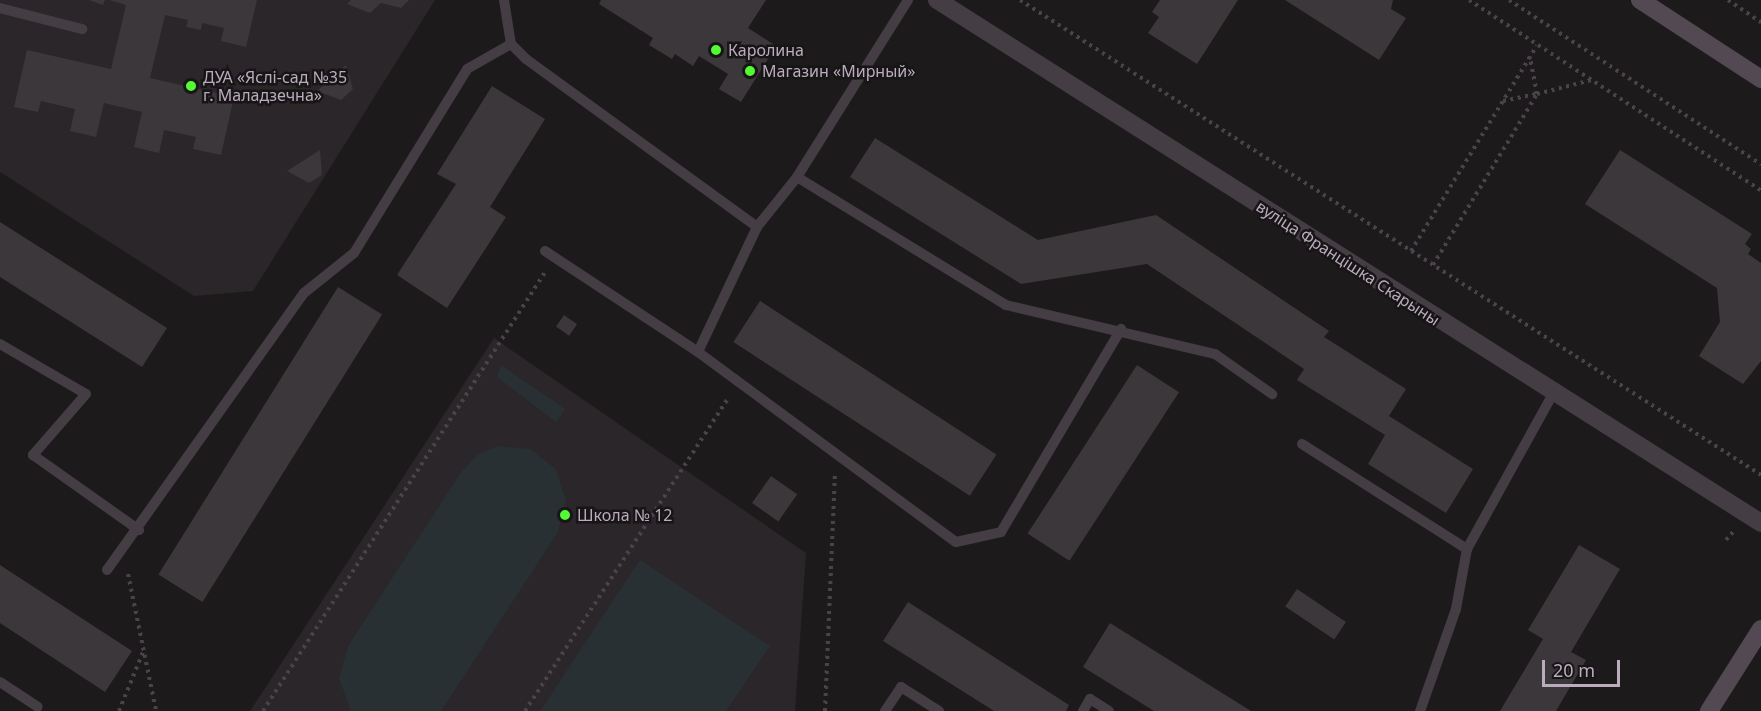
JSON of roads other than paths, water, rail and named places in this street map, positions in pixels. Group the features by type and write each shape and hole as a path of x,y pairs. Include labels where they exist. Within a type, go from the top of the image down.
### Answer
{"main road":[{"path":"1640,0 1761,79"},
{"path":"1709,711 1761,629"}],"street":[{"name":"вуліца Францішка Скарыны","path":"937,0 1553,394 1761,523"}],"lane":[{"path":"504,0 511,44 757,227"},
{"path":"698,352 757,227 797,177 908,0"},
{"path":"0,8 82,29"},
{"path":"107,570 139,530 304,292 354,253 467,69 511,44"},
{"path":"797,177 1006,305 1121,329 1215,354 1272,394"},
{"path":"550,254 698,352 956,542 1001,532 1121,329"},
{"path":"0,344 86,394 33,455 139,530"},
{"path":"1420,711 1456,609 1467,549 1553,394"},
{"path":"1302,444 1467,549"},
{"path":"0,682 38,707"},
{"path":"885,711 901,687 939,711"},
{"path":"1083,711 1090,699 1109,711"}],"place":[{"name":"Каролина","path":"716,50"},
{"name":"Магазин «Мирный»","path":"750,71"},
{"name":"ДУА «Яслі-сад №35 г. Маладзечна»","path":"191,86"},
{"name":"Школа № 12","path":"565,515"}]}
